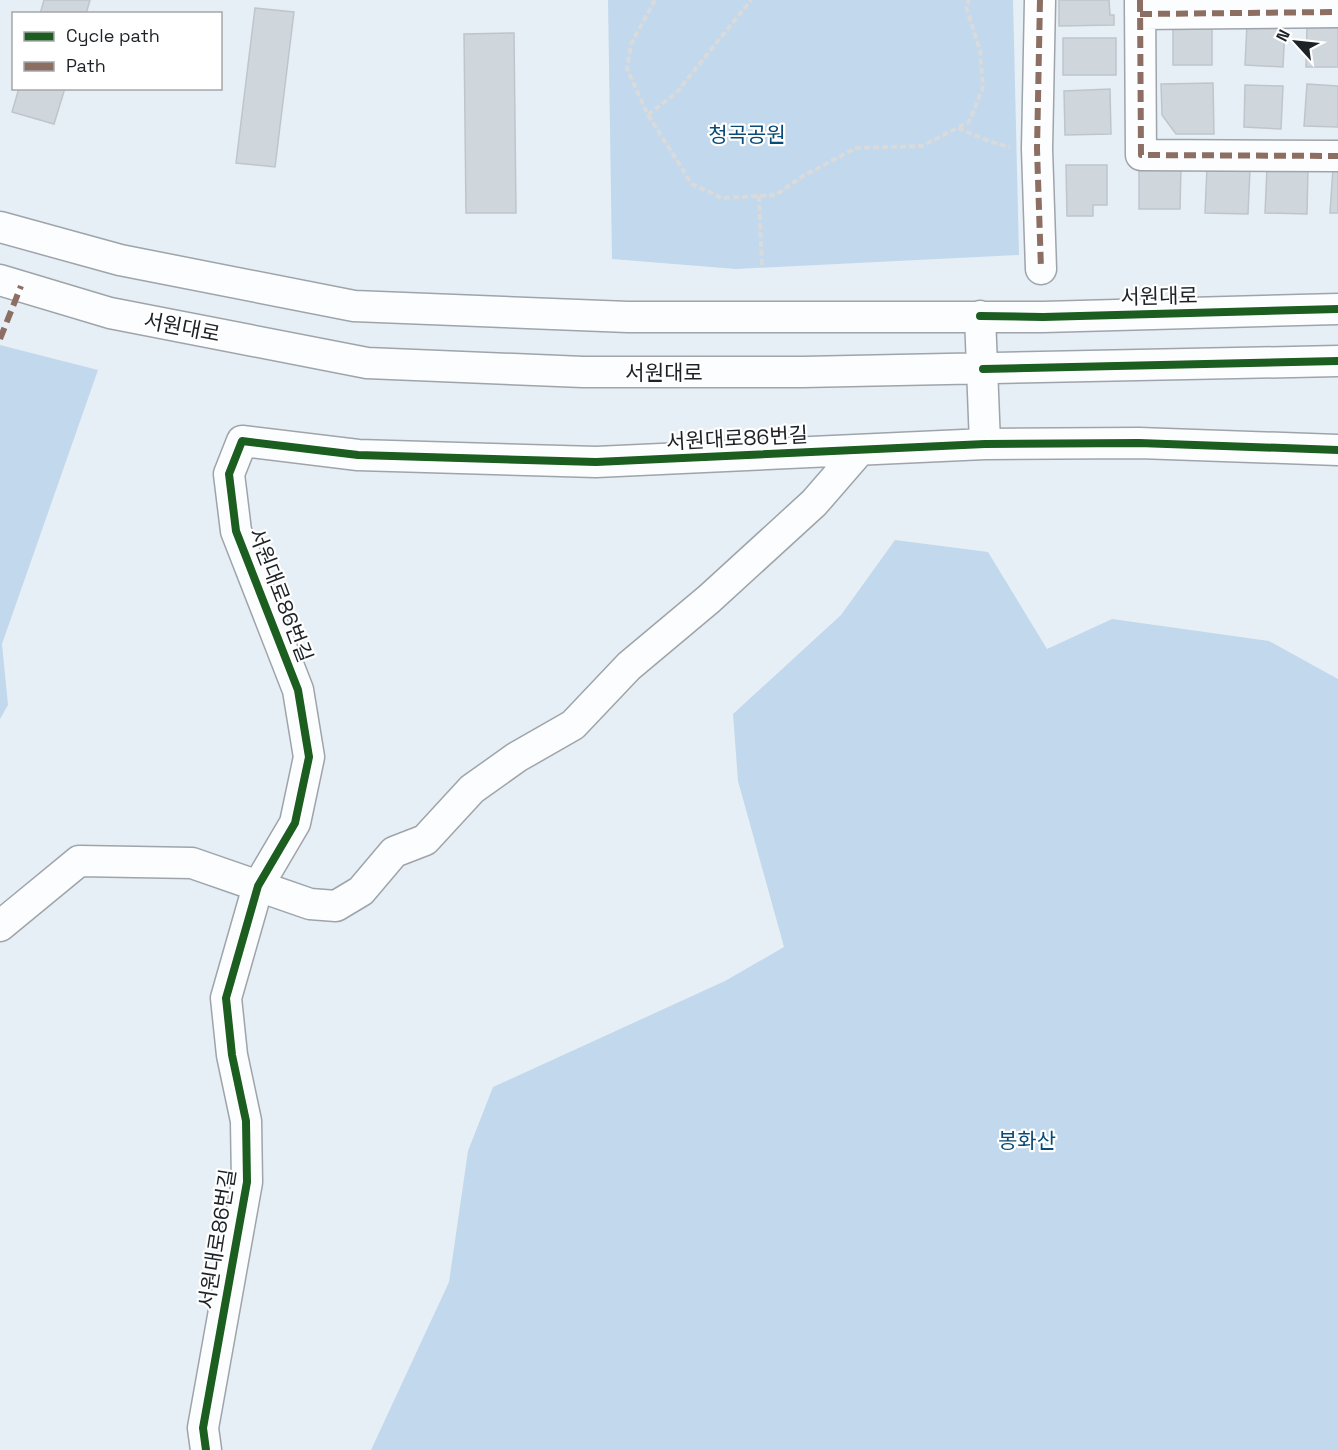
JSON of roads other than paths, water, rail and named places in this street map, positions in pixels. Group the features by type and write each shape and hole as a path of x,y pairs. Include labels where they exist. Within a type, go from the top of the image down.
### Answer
{"street":[{"path":"1040,0 1036,149 1041,269"},
{"path":"1338,12 1140,7 1141,155 1338,156"},
{"name":"서원대로","path":"0,226 120,260 354,306 628,317 1061,316 1338,309"},
{"name":"서원대로","path":"0,280 110,313 367,363 582,372 803,372 1338,361"},
{"path":"980,316 985,444"},
{"name":"서원대로86번길","path":"206,1450 203,1428 247,1182 246,1121 232,1055 226,998 258,886 295,823 309,757 298,690 236,531 229,474 242,441 358,455 596,462 985,444 1139,443 1338,450"},
{"path":"0,926 79,861 192,863 310,904 336,906 361,891 394,852 425,840 472,789 517,757 573,725 629,666 709,599 814,503 860,450"}],"park label":[{"name":"청곡공원","path":"747,134"},
{"name":"봉화산","path":"1027,1140"}]}
